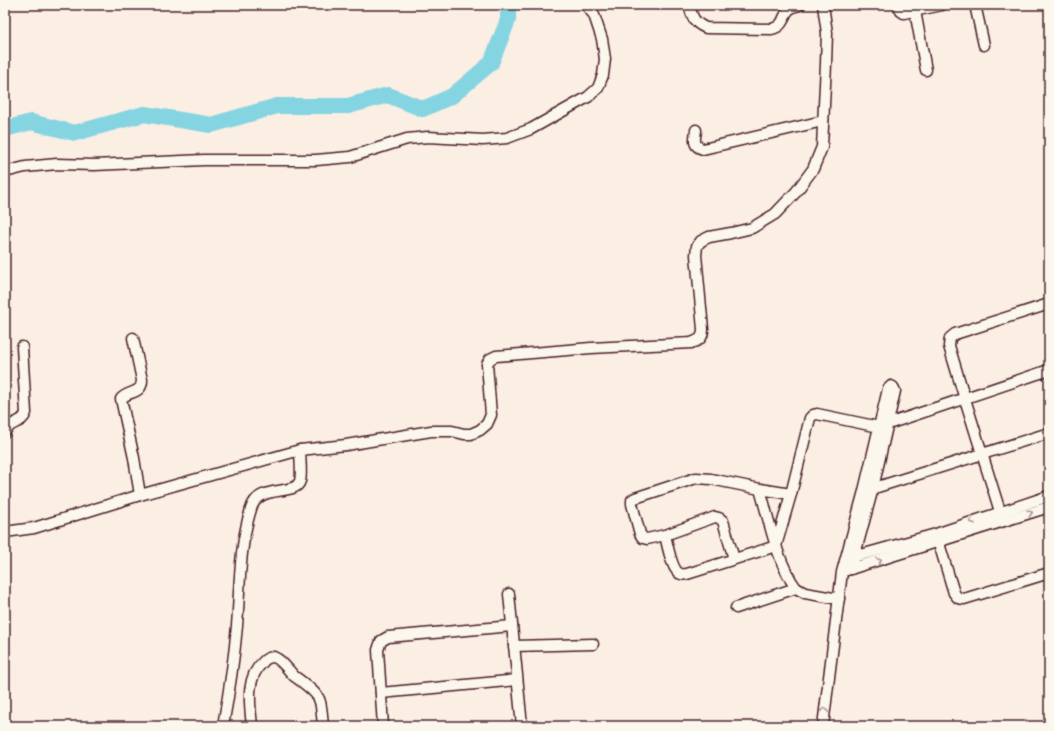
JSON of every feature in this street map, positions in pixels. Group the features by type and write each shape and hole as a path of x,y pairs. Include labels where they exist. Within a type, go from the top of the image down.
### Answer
{"street":[{"path":"5,172 25,167 57,164 94,166 204,160 316,160 350,157 407,139 428,137 483,140 507,138 531,129 588,97 598,88 604,75 605,59 602,39 594,15 586,5"},
{"path":"689,5 692,17 698,24 706,28 772,29 778,28 781,25 787,10 794,6"},
{"path":"5,532 34,528 140,495 300,450 346,445 431,431 452,431 471,434 480,430 487,424 490,415 487,364 490,359 496,356 591,348 691,343 698,341 703,336 704,329 696,255 697,246 701,240 709,237 752,228 775,214 796,192 813,169 822,147 827,33 823,5"},
{"path":"898,5 904,13 942,5"},
{"path":"976,5 984,45"},
{"path":"915,11 926,70"},
{"path":"696,130 695,144 698,148 703,149 823,121"},
{"path":"1002,517 949,346 950,338 955,334 1049,304"},
{"path":"133,338 142,384 136,391 124,396 121,399 134,458 140,495"},
{"path":"5,432 10,425 25,418 26,413 22,347"},
{"path":"776,546 810,418 813,415 817,414 884,425 1049,370"},
{"path":"823,726 839,599 884,425"},
{"path":"868,489 1049,433"},
{"path":"223,726 232,680 244,541 251,508 253,502 264,494 297,486 301,476 300,450"},
{"path":"734,559 723,521 719,518 715,517 647,540 640,534 632,500 696,478 711,479 791,494"},
{"path":"760,489 776,546 789,579 796,588 805,593 839,599"},
{"path":"1002,517 1049,496"},
{"path":"847,571 937,538 1002,517 1049,507"},
{"path":"665,535 676,571 681,574 687,574 776,546"},
{"path":"850,558 937,538"},
{"path":"937,538 954,593 958,598 964,599 1049,573"},
{"path":"736,608 796,588"},
{"path":"509,594 522,726"},
{"path":"383,726 378,650 381,641 388,637 512,626"},
{"path":"514,646 593,644"},
{"path":"252,726 250,710 251,682 257,668 263,661 274,657 316,694 320,700 323,726"},
{"path":"381,693 517,680"}],"waterway":[{"path":"5,129 31,122 75,133 144,114 211,125 277,106 348,106 388,95 423,109 452,96 491,63 508,20 508,5"}]}
